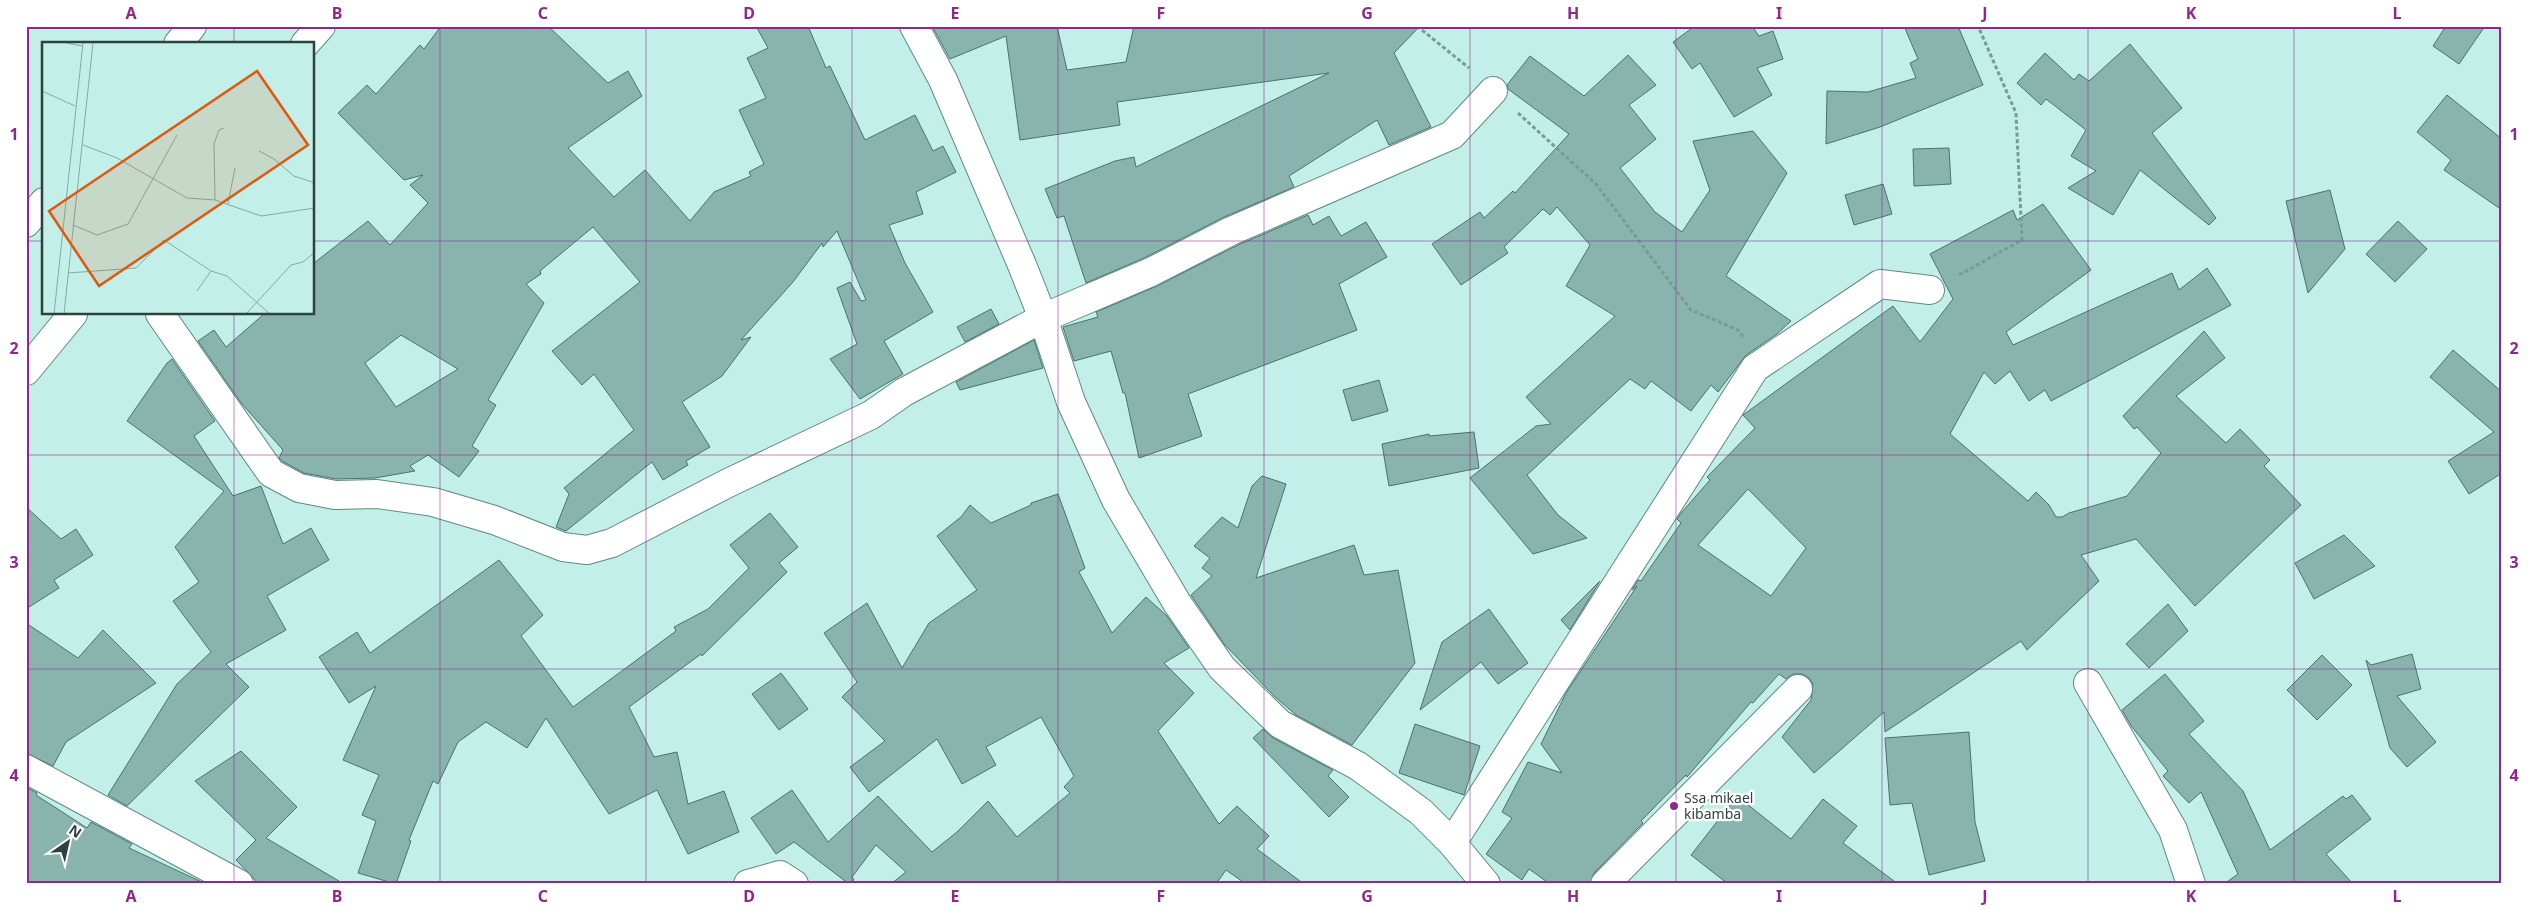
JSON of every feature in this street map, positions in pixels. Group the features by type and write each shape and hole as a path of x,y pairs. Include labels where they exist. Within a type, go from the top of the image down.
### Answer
{"street":[{"path":"180,42 192,26"},
{"path":"307,42 320,26"},
{"path":"914,26 943,80 1043,318 1071,402 1116,500 1177,603 1222,668 1280,724 1358,766 1421,812 1452,843 1486,884"},
{"path":"161,315 271,472 299,488 335,494 378,494 434,502 494,520 563,547 587,550 612,544 728,483 872,415 904,392 1043,318 1151,272 1231,231 1452,135 1494,91"},
{"path":"26,223 42,204"},
{"path":"1452,843 1755,368 1880,284 1930,290"},
{"path":"26,370 72,315"},
{"path":"2088,683 2173,830 2191,884"},
{"path":"1604,884 1798,689"},
{"path":"26,769 239,884"},
{"path":"748,884 780,875 794,884"}],"path":[{"path":"1417,26 1465,64 1596,184 1691,310 1738,330 1764,362"},
{"path":"1930,290 2022,240 2016,112 1978,26"}],"building":[{"path":"441,26 548,26 608,83 628,71 642,96 568,148 614,197 645,170 690,221 714,192 751,176 749,172 764,164 739,110 766,98 747,58 768,48 756,26 808,26 826,68 830,66 865,140 915,115 933,151 943,146 956,172 916,192 923,214 889,225 905,263 933,312 884,341 903,374 860,399 830,359 857,344 837,288 850,282 861,301 866,300 837,231 823,247 822,243 793,282 741,340 751,337 722,376 682,402 710,447 686,461 688,465 663,480 652,462 566,531 556,527 569,494 564,488 634,430 594,374 582,385 552,351 640,282 593,227 540,271 541,274 526,284 544,303 488,400 496,405 472,446 479,451 459,477 428,455 410,466 415,471 375,478 336,479 304,473 282,461 279,458 283,450 242,404 198,341 214,330 226,347 263,315 315,315 315,262 368,221 390,245 428,203 410,185 423,175 404,180 338,113 367,85 376,94 420,45 424,49","holes":["401,335 458,369 396,407 365,363"]},
{"path":"932,26 1057,26 1067,70 1126,62 1134,26 1420,26 1394,53 1431,127 1389,145 1377,120 1289,176 1294,187 1224,217 1144,258 1086,283 1064,216 1057,218 1045,189 1115,161 1134,157 1136,167 1329,73 1117,102 1120,125 1020,140 1006,36 950,59"},
{"path":"1695,26 1752,26 1759,36 1773,31 1783,59 1757,68 1772,95 1734,117 1700,63 1692,69 1673,42"},
{"path":"1904,26 1958,26 1983,85 1880,127 1826,144 1827,91 1868,92 1916,78 1910,63 1918,59"},
{"path":"2446,26 2485,26 2459,64 2433,46"},
{"path":"2130,44 2182,108 2152,133 2216,218 2209,225 2140,170 2113,215 2068,188 2096,171 2071,156 2086,130 2046,99 2041,105 2017,83 2045,53 2074,80 2079,74 2089,81"},
{"path":"1628,55 1656,85 1629,105 1656,139 1620,168 1655,212 1682,232 1710,190 1693,141 1753,131 1787,173 1726,276 1791,321 1777,334 1746,355 1718,392 1711,385 1691,411 1651,381 1645,389 1630,379 1527,475 1558,515 1587,538 1533,554 1470,478 1536,426 1551,424 1526,397 1615,316 1566,286 1590,245 1557,207 1550,215 1543,209 1504,247 1508,253 1461,285 1432,244 1480,212 1484,218 1513,191 1515,193 1569,134 1508,89 1507,85 1530,56 1584,96"},
{"path":"2447,95 2502,139 2502,210 2444,170 2451,160 2417,132"},
{"path":"1949,148 1951,184 1914,186 1913,149"},
{"path":"1883,184 1892,214 1854,225 1845,195"},
{"path":"2330,190 2345,249 2308,293 2286,201"},
{"path":"2043,204 2091,270 2006,332 2013,345 2172,273 2179,290 2207,268 2231,305 2051,401 2045,390 2029,401 2010,371 1995,384 1984,372 1950,434 2028,501 2036,492 2049,505 2056,517 2062,517 2069,513 2127,496 2161,453 2137,427 2134,429 2123,416 2204,331 2225,358 2176,396 2226,443 2240,429 2270,460 2264,466 2301,505 2195,606 2136,539 2081,555 2099,581 2027,650 2021,641 1885,732 1884,712 1814,773 1782,737 1811,700 1813,684 1809,678 1802,674 1793,674 1786,679 1779,674 1753,703 1751,702 1687,777 1686,775 1641,821 1643,823 1594,873 1590,884 1550,884 1529,869 1522,880 1486,854 1512,818 1502,812 1528,762 1562,773 1541,744 1566,693 1637,586 1632,590 1638,580 1641,581 1681,523 1677,519 1710,480 1707,477 1755,428 1743,415 1893,306 1920,342 1953,299 1930,254 2013,210 2017,220","holes":["1748,489 1806,548 1771,596 1698,545"]},
{"path":"1308,215 1313,225 1329,216 1341,236 1366,222 1387,257 1339,284 1357,330 1188,394 1202,436 1139,458 1125,393 1123,393 1111,351 1074,361 1063,327 1098,317 1096,312 1157,286 1238,245"},
{"path":"2398,221 2427,249 2395,282 2366,254"},
{"path":"991,309 999,324 965,342 957,327"},
{"path":"1034,340 1043,368 960,390 956,382"},
{"path":"2453,350 2502,392 2502,473 2469,494 2448,461 2494,432 2430,377"},
{"path":"172,359 215,421 194,436 233,496 261,486 283,544 311,528 329,560 267,596 286,630 226,664 249,687 127,806 108,795 177,684 211,652 173,601 199,582 175,547 224,491 127,421 167,363"},
{"path":"1379,380 1388,411 1352,421 1343,390"},
{"path":"1474,432 1479,468 1389,486 1382,444 1429,434 1429,436"},
{"path":"1262,476 1286,484 1256,578 1354,545 1364,575 1398,570 1415,663 1352,745 1296,715 1274,696 1224,644 1191,595 1212,576 1202,568 1210,558 1194,546 1222,517 1238,528 1252,486"},
{"path":"1058,494 1085,568 1079,572 1112,633 1146,597 1167,616 1189,648 1164,663 1194,693 1158,731 1219,824 1237,806 1269,836 1257,849 1304,884 1246,884 1226,870 1216,884 891,884 906,872 876,845 852,877 854,880 849,884 794,842 776,854 751,818 792,790 828,842 878,796 932,852 957,832 988,801 1017,837 1070,793 1064,787 1074,776 1041,717 986,747 996,765 962,784 937,739 869,792 850,767 885,741 842,697 857,682 824,633 867,603 902,668 929,623 977,590 937,536 961,517 970,505 991,523 1031,505 1031,503"},
{"path":"26,507 61,539 76,529 93,555 54,580 59,588 26,609"},
{"path":"770,513 798,547 779,563 787,572 702,656 701,654 629,707 654,757 677,752 688,804 724,791 739,832 688,854 657,790 609,814 546,718 527,748 486,722 458,742 438,784 433,781 409,840 411,841 396,884 358,873 376,821 362,815 379,775 343,760 376,686 349,703 319,657 357,632 370,653 499,560 543,615 521,636 573,707 676,631 674,627 708,609 749,568 730,545"},
{"path":"2344,535 2375,566 2314,599 2295,563"},
{"path":"1600,581 1570,630 1561,620"},
{"path":"2168,604 2188,631 2149,668 2126,644"},
{"path":"1489,609 1528,663 1498,684 1481,662 1420,710 1442,642"},
{"path":"26,623 78,658 103,630 156,683 66,742 53,766 26,753"},
{"path":"2412,654 2421,689 2397,696 2436,742 2407,767 2390,748 2366,660 2371,665"},
{"path":"2322,655 2352,685 2317,720 2287,690"},
{"path":"781,673 808,709 779,730 752,694"},
{"path":"2165,674 2204,721 2189,734 2243,791 2270,850 2343,796 2346,799 2352,795 2371,819 2326,854 2353,884 2224,884 2238,874 2201,792 2189,803 2163,776 2168,771 2132,727 2122,710"},
{"path":"1415,724 1480,746 1464,795 1399,773"},
{"path":"1263,729 1273,738 1333,770 1328,776 1349,797 1329,817 1253,738"},
{"path":"1969,732 1975,822 1985,861 1929,875 1912,803 1890,805 1885,738"},
{"path":"241,751 297,807 266,838 344,884 259,884 236,860 256,840 195,781"},
{"path":"26,787 87,828 91,822 132,844 129,848 206,884 26,884"},
{"path":"1737,796 1791,839 1823,799 1857,826 1843,843 1898,884 1728,884 1691,855"}],"place":[{"name":"Ssa mikael kibamba","path":"1674,806"}]}
